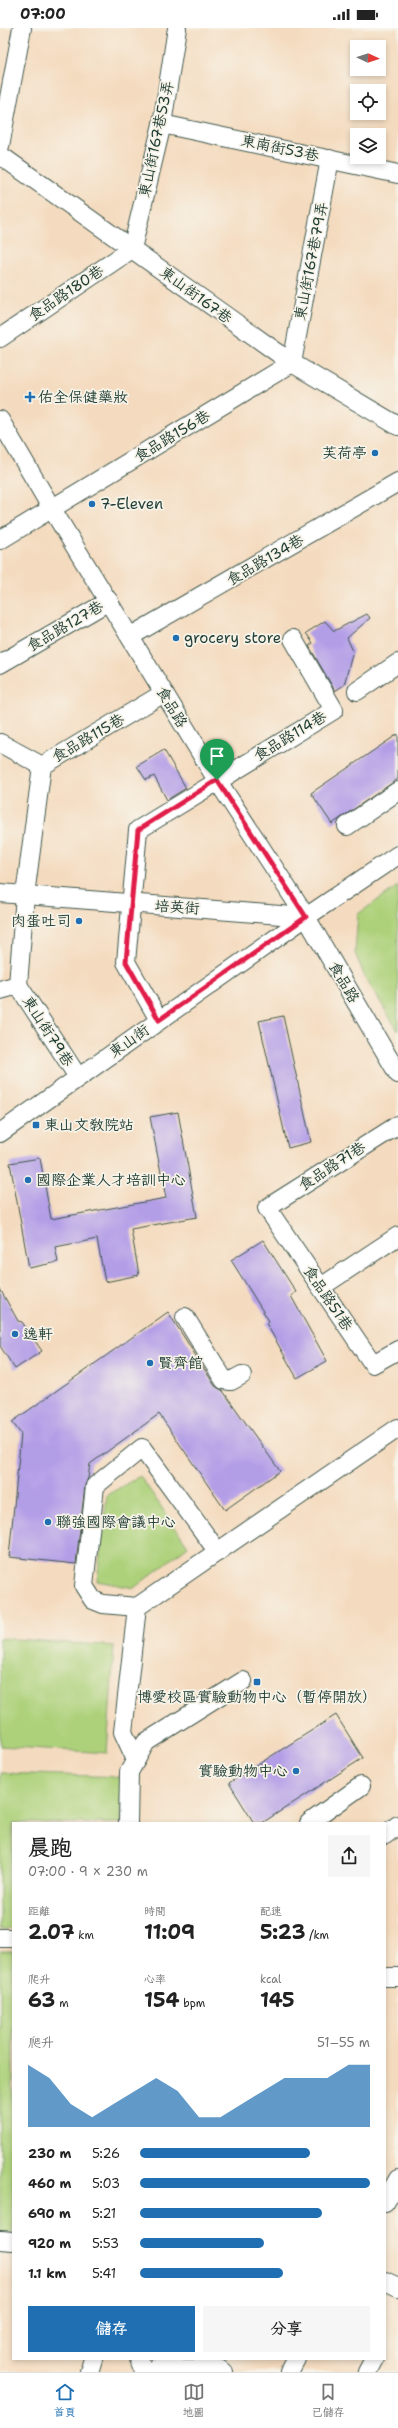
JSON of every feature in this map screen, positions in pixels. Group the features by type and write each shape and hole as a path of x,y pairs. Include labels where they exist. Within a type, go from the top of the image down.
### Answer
{"street":[{"path":"0,146 22,28"},
{"name":"東山街167巷53弄","path":"132,249 162,124 177,28"},
{"name":"東南街53巷","path":"162,124 330,158 398,174"},
{"name":"東山街167巷","path":"0,156 292,363 398,426"},
{"name":"東山街167巷79弄","path":"292,363 330,158"},
{"name":"食品路180巷","path":"0,338 132,249"},
{"name":"食品路156巷","path":"0,540 292,363"},
{"name":"食品路","path":"0,420 52,509 131,636 164,694 217,780 306,917 398,1074"},
{"name":"食品路134巷","path":"131,636 398,482"},
{"name":"食品路127巷","path":"0,664 109,601"},
{"name":"食品路114巷","path":"217,780 334,710 293,639"},
{"path":"357,691 398,663"},
{"name":"食品路115巷","path":"18,985 25,895 42,766 164,694"},
{"path":"0,744 42,766"},
{"path":"159,1020 126,962 138,830 217,780"},
{"path":"347,826 398,791"},
{"name":"東山街","path":"0,1133 306,917 398,855"},
{"name":"培英街","path":"0,893 306,917"},
{"path":"0,990 18,985"},
{"name":"東山街79巷","path":"18,985 78,1077"},
{"name":"食品路71巷","path":"267,1208 398,1124"},
{"name":"食品路51巷","path":"267,1208 373,1364 398,1350"},
{"path":"321,1287 398,1236"},
{"path":"184,1317 224,1380 231,1381 242,1375"},
{"path":"218,1552 142,1448 94,1486 84,1586 93,1600 103,1604 137,1607 218,1552 398,1428"},
{"path":"136,1760 122,1732 137,1607"},
{"path":"128,1822 129,1772 146,1742 243,1681"},
{"path":"310,1822 361,1786"},
{"path":"386,1833 398,1825"},
{"path":"0,1938 12,1938"},
{"path":"386,1977 398,1977"},
{"path":"386,2200 398,2179"},
{"path":"0,2240 12,2241"},
{"path":"386,2281 398,2287"},
{"path":"89,2372 93,2360"},
{"path":"139,2360 144,2372"},
{"path":"289,2372 295,2360"},
{"path":"367,2372 373,2360"},
{"path":"152,2372 156,2368 164,2368 219,2369 224,2372"}],"green space":[{"path":"398,886 398,1031 364,975 355,953 358,914"},
{"path":"140,1476 188,1546 134,1588 97,1581 107,1495"},
{"path":"0,1638 114,1646 107,1753 0,1746"},
{"path":"0,1773 123,1777 121,1822 12,1822 12,1929 0,1929"},
{"path":"0,1951 12,1951 12,2234 0,2233"}],"building":[{"path":"367,614 370,618 347,638 353,651 344,685 335,691 309,646 313,643 306,633 325,621 334,631"},
{"path":"398,734 398,779 332,824 311,793"},
{"path":"164,750 186,788 167,800 154,776 146,780 137,766"},
{"path":"283,1016 311,1142 288,1148 259,1021"},
{"name":"國際企業人才培訓中心","path":"178,1112 197,1217 131,1229 139,1275 105,1282 97,1239 55,1247 58,1262 29,1268 10,1163 40,1158 51,1219 166,1198 150,1117"},
{"path":"263,1240 296,1292 291,1296 327,1361 297,1378 266,1323 269,1321 231,1260"},
{"name":"逸軒","path":"0,1289 18,1321 22,1322 42,1351 15,1369 0,1346"},
{"name":"賢齊館","path":"168,1312 215,1386 223,1391 280,1471 225,1510 159,1414 90,1464 88,1478 85,1485 76,1564 9,1557 21,1434 12,1422"},
{"name":"實驗動物中心","path":"336,1715 363,1758 264,1822 253,1822 229,1783"}],"place":[{"name":"佑全保健藥妝","path":"30,397"},
{"name":"芙荷亭","path":"375,453"},
{"name":"7-Eleven","path":"92,504"},
{"name":"grocery store","path":"176,638"},
{"name":"肉蛋吐司","path":"79,921"},
{"name":"東山文教院站","path":"36,1125"},
{"name":"國際企業人才培訓中心","path":"28,1180"},
{"name":"逸軒","path":"15,1334"},
{"name":"賢齊館","path":"150,1363"},
{"name":"聯強國際會議中心","path":"48,1522"},
{"name":"博愛校區實驗動物中心（暫停開放）","path":"257,1682"},
{"name":"實驗動物中心","path":"296,1771"}],"route":[{"path":"217,780 306,917 159,1020 126,962 138,830 217,780"}]}
